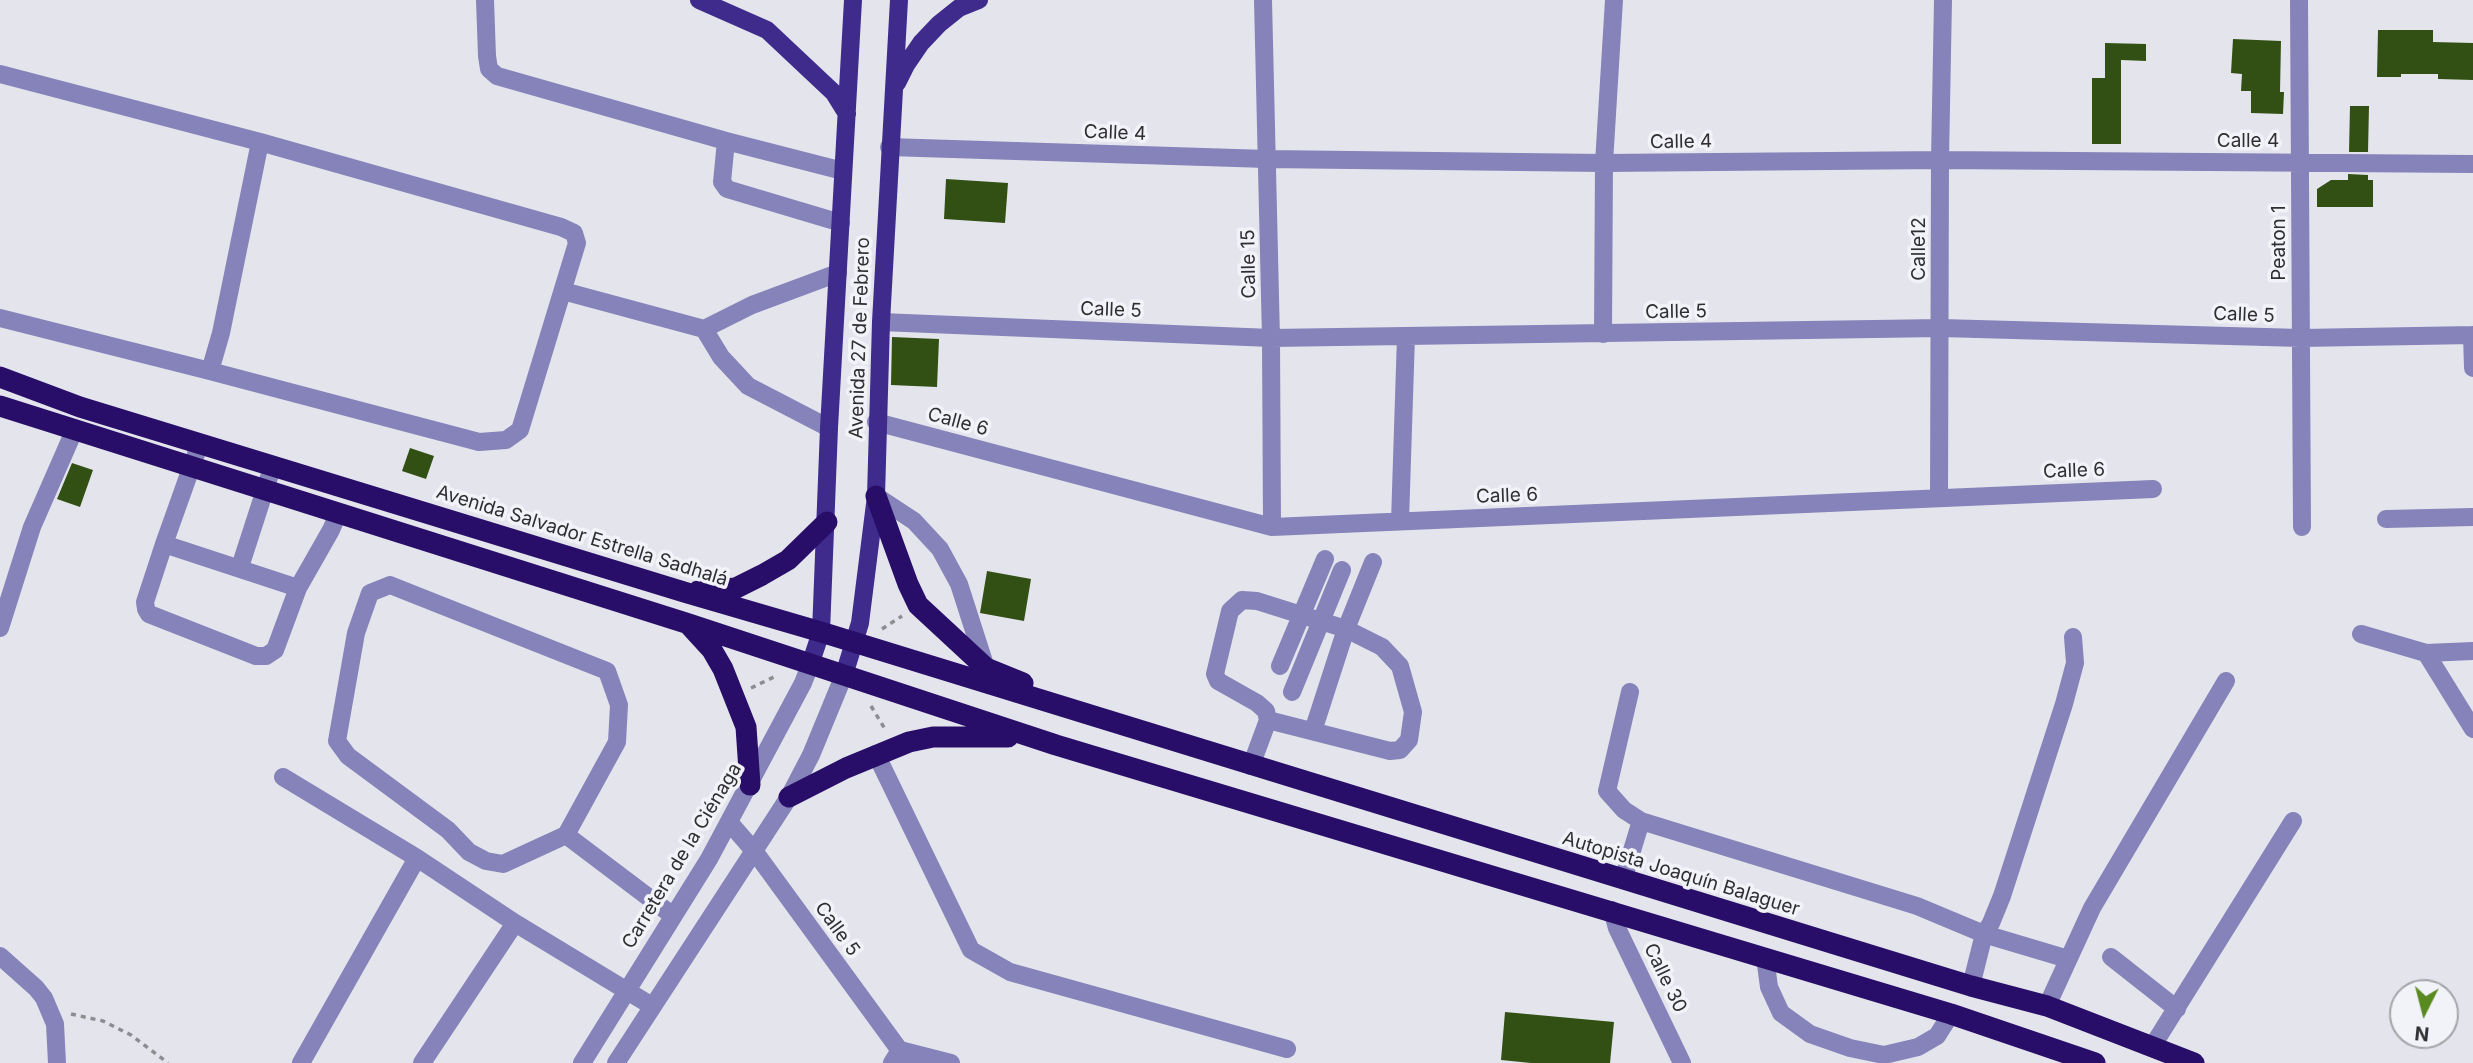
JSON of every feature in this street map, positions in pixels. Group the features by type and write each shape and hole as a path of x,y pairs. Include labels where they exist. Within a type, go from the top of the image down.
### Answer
{"highway":[{"name":"Avenida Salvador Estrella Sadhalá","path":"0,377 80,407 1151,735"},
{"path":"0,406 689,624 1056,745 1612,910 1951,1014 2095,1063"},
{"path":"876,496 918,605 986,668 1151,735"},
{"path":"684,592 736,588 788,560 827,522"},
{"path":"689,624 712,650 735,696 746,727 750,785"},
{"name":"Autopista Joaquín Balaguer","path":"1151,735 1971,986 2048,1006 2194,1063"},
{"path":"789,797 885,751 933,737 1004,736 1056,745"}],"main road":[{"path":"699,0 767,30 834,93 847,114"},
{"name":"Avenida 27 de Febrero","path":"810,665 821,632 829,428 853,0"},
{"name":"Avenida 27 de Febrero","path":"844,675 856,643 876,496 889,147 899,0"},
{"path":"894,89 905,65 939,24 959,8 979,0"}],"street":[{"path":"485,0 489,69 497,76 726,141 843,170"},
{"name":"Calle 15","path":"1263,0 1271,338 1272,527"},
{"path":"1603,334 1604,163 1614,0"},
{"name":"Calle12","path":"1939,498 1943,0"},
{"name":"Peaton 1","path":"2299,0 2302,527"},
{"path":"0,74 260,142 561,228 574,233 577,243 520,430 506,440 479,442 0,318"},
{"path":"726,141 722,182 727,189 841,223"},
{"path":"210,371 221,333 260,142"},
{"name":"Calle 4","path":"889,147 1267,159 1604,163 1940,160 2473,164"},
{"path":"563,291 704,329 752,305 838,273"},
{"name":"Calle 5","path":"881,323 1271,338 1941,328 2301,338 2473,335"},
{"path":"704,329 721,357 748,386 829,428"},
{"path":"2473,335 2473,368"},
{"path":"1400,522 1406,336"},
{"name":"Calle 6","path":"877,422 1272,527 2153,489"},
{"path":"0,628 32,527 74,431"},
{"path":"200,443 145,602 149,614 256,656 266,656 275,650 298,588 338,514"},
{"path":"240,567 273,466"},
{"path":"876,496 914,521 940,549 959,584 986,668"},
{"path":"2385,519 2473,517"},
{"path":"164,544 298,588"},
{"path":"1280,666 1325,559"},
{"path":"1313,731 1346,629 1373,562"},
{"path":"1292,692 1342,570"},
{"path":"390,585 607,671 618,705 617,742 566,835 503,863 486,861 469,852 448,831 348,756 337,741 356,632 370,593 390,585"},
{"path":"1251,766 1268,720 1266,711 1216,678 1230,611 1242,600 1257,601 1346,629 1382,647 1400,666 1413,712 1409,740 1400,750 1390,751 1268,720"},
{"path":"2361,634 2426,653 2473,651"},
{"path":"1971,986 1984,934 2002,895 2064,704 2075,663 2073,637"},
{"path":"2426,653 2473,729"},
{"name":"Carretera de la Ciénaga","path":"582,1063 709,859 750,785 810,665"},
{"path":"616,1063 789,797 811,755 844,675"},
{"path":"2048,1006 2092,908 2227,681"},
{"path":"1630,692 1607,791 1624,810 1641,821 1917,906 1984,934 2068,959"},
{"path":"885,751 971,950 1010,972 1287,1049"},
{"path":"283,777 652,1006"},
{"path":"1623,880 1641,821"},
{"path":"2152,1047 2293,821"},
{"name":"Calle 5","path":"729,822 755,852 900,1059"},
{"path":"566,835 672,915"},
{"path":"301,1063 417,858"},
{"name":"Calle 30","path":"1612,910 1682,1063"},
{"path":"422,1063 516,923"},
{"path":"0,956 36,988 51,1011 57,1063"},
{"path":"1765,957 1769,987 1781,1013 1810,1034 1850,1048 1884,1055 1918,1047 1937,1036 1951,1014"},
{"path":"2112,957 2177,1009"},
{"path":"900,1059 951,1063"}],"path":[{"path":"880,630 918,605"},
{"path":"735,696 778,676"},
{"path":"870,704 885,751"},
{"path":"51,1011 103,1021 131,1035 167,1063"}],"building":[{"path":"2378,30 2433,30 2433,42 2473,43 2473,80 2438,79 2438,74 2377,77"},
{"path":"2233,39 2281,41 2280,92 2284,92 2283,114 2251,113 2251,91 2241,91 2242,74 2231,73"},
{"path":"2105,43 2146,44 2146,61 2121,60 2121,144 2092,144 2092,78 2105,78"},
{"path":"2350,106 2369,106 2368,152 2349,152"},
{"path":"2348,174 2368,175 2368,180 2373,180 2373,207 2317,207 2317,189 2331,180 2348,180"},
{"path":"946,179 1008,183 1005,223 944,219"},
{"path":"892,337 939,339 937,387 891,385"},
{"path":"410,448 434,456 426,479 402,471"},
{"path":"72,463 93,470 80,507 57,499"},
{"path":"987,571 1031,579 1024,621 980,613"},
{"path":"1505,1012 1614,1022 1610,1063 1531,1063 1501,1060"}]}
